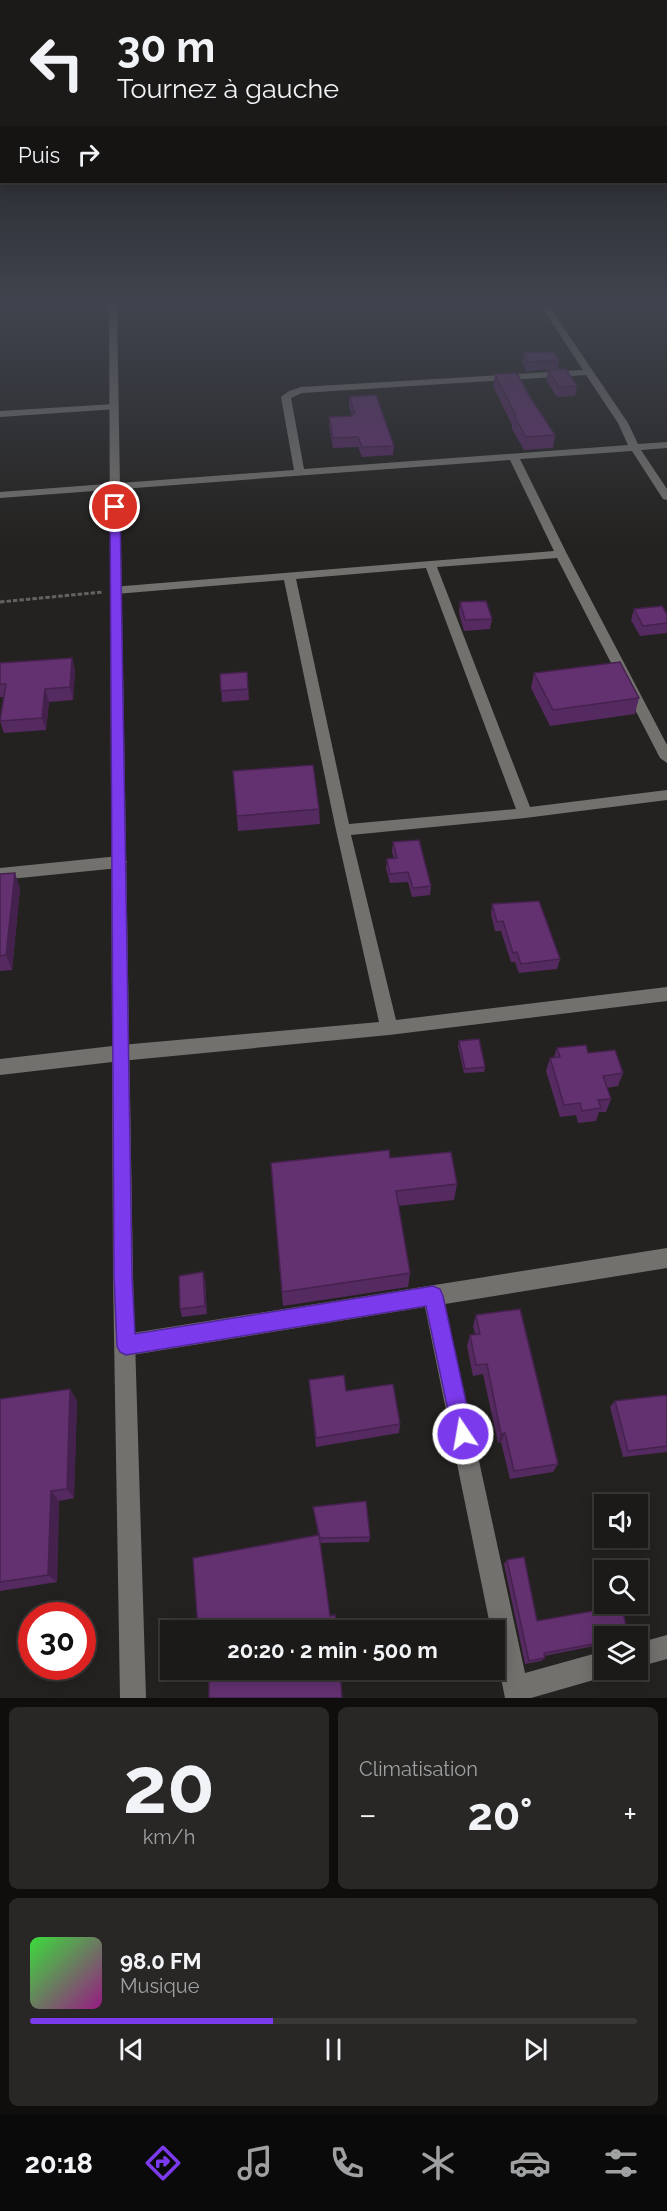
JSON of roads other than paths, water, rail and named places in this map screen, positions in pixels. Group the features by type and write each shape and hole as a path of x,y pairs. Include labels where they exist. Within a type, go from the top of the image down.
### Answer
{"street":[{"path":"114,385 123,1275 133,1698"},
{"path":"300,473 286,397 301,390 377,385"},
{"path":"598,385 667,497"},
{"path":"0,414 114,407"},
{"path":"0,495 667,445"},
{"path":"514,457 561,554 667,758"},
{"path":"116,590 561,554"},
{"path":"430,564 525,813"},
{"path":"289,575 343,830 389,1028"},
{"path":"343,830 525,813 667,795"},
{"path":"0,874 119,862"},
{"path":"0,1067 121,1053 389,1028 667,994"},
{"path":"126,1346 667,1258"},
{"path":"433,1296 518,1693 594,1667"},
{"path":"648,1652 667,1647"}]}
